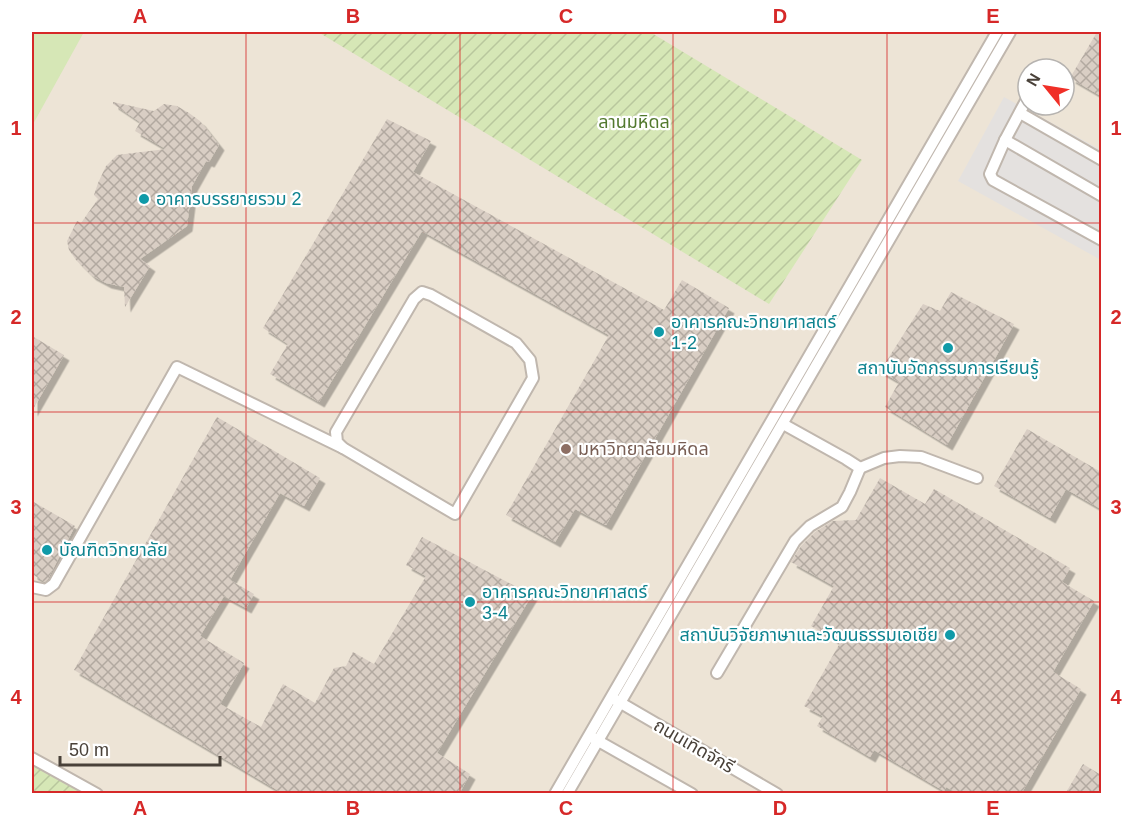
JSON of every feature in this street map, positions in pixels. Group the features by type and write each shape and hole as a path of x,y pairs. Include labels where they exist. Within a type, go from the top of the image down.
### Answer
{"lane":[{"path":"555,794 593,738 997,32"},
{"path":"615,700 783,424 1010,32"},
{"path":"1018,117 990,174 993,180 1101,240"},
{"path":"1027,117 1101,160"},
{"path":"1005,140 1101,196"},
{"path":"32,587 45,590 54,584 177,368 343,448 455,514 533,378 530,360 516,344 422,292 414,298 336,432 337,442 343,448"},
{"path":"783,424 860,468"},
{"path":"717,673 795,541 810,526 842,507 860,468 884,458 921,457 977,478"},
{"name":"ถนนเทิดจักรี","path":"615,700 777,794"},
{"path":"567,794 593,738"},
{"path":"593,738 692,794"},
{"path":"32,758 96,794"}],"shaded area":[{"name":"มหาวิทยาลัยมหิดล","path":"32,32 1101,32 1101,793 32,793"},
{"path":"1004,97 1016,104 1016,117 1041,117 1101,150 1101,260 958,181"}],"green space":[{"path":"32,32 84,32 32,126"},
{"name":"ลานมหิดล","path":"318,32 650,32 862,160 769,304"},
{"path":"32,758 97,793 32,793"}],"building":[{"path":"1097,32 1101,32 1101,96 1076,81 1076,68"},
{"name":"อาคารบรรยายรวม 2","path":"113,102 154,111 164,104 177,106 200,121 219,145 209,162 206,161 192,186 187,226 140,259 150,266 125,307 124,287 106,283 91,275 76,260 69,250 67,241 77,221 81,223 98,199 94,195 98,183 106,166 117,155 166,149 135,131 140,122"},
{"name":"อาคารคณะวิทยาศาสตร์ 1-2","path":"387,119 431,141 413,172 664,310 682,280 729,308 606,525 575,509 555,542 506,515 609,335 422,231 319,402 270,374 288,344 263,328"},
{"name":"สถาบันวัตกรรมการเรียนรู้","path":"951,292 1014,324 947,445 885,407 899,382 880,371 923,304 940,311"},
{"path":"32,336 64,355 32,411"},
{"name":"อาคารคณะวิทยาศาสตร์ 3-4","path":"217,417 320,478 304,506 280,493 230,580 254,594 246,608 224,596 200,636 244,663 220,704 261,727 283,684 315,703 334,668 346,666 353,652 374,664 426,576 406,565 422,537 532,595 437,753 470,774 459,794 284,794 74,670"},
{"path":"1027,429 1101,472 1101,509 1066,489 1050,518 994,486"},
{"name":"สถาบันวิจัยภาษาและวัฒนธรรมเอเชีย","path":"880,478 925,504 934,489 1070,568 1062,582 1094,601 1053,672 1081,689 1021,794 959,794 946,787 944,791 874,750 870,757 817,726 823,716 804,706 840,643 811,626 834,586 791,562 801,546 815,532 833,521 856,520"},
{"name":"บัณฑิตวิทยาลัย","path":"32,501 75,526 45,582 32,574"},
{"path":"1083,764 1101,775 1101,794 1065,794"}],"place":[{"name":"อาคารบรรยายรวม 2","path":"144,199"},
{"name":"อาคารคณะวิทยาศาสตร์ 1-2","path":"659,332"},
{"name":"สถาบันวัตกรรมการเรียนรู้","path":"948,348"},
{"name":"มหาวิทยาลัยมหิดล","path":"566,449"},
{"name":"บัณฑิตวิทยาลัย","path":"47,550"},
{"name":"อาคารคณะวิทยาศาสตร์ 3-4","path":"470,602"},
{"name":"สถาบันวิจัยภาษาและวัฒนธรรมเอเชีย","path":"950,635"}]}
